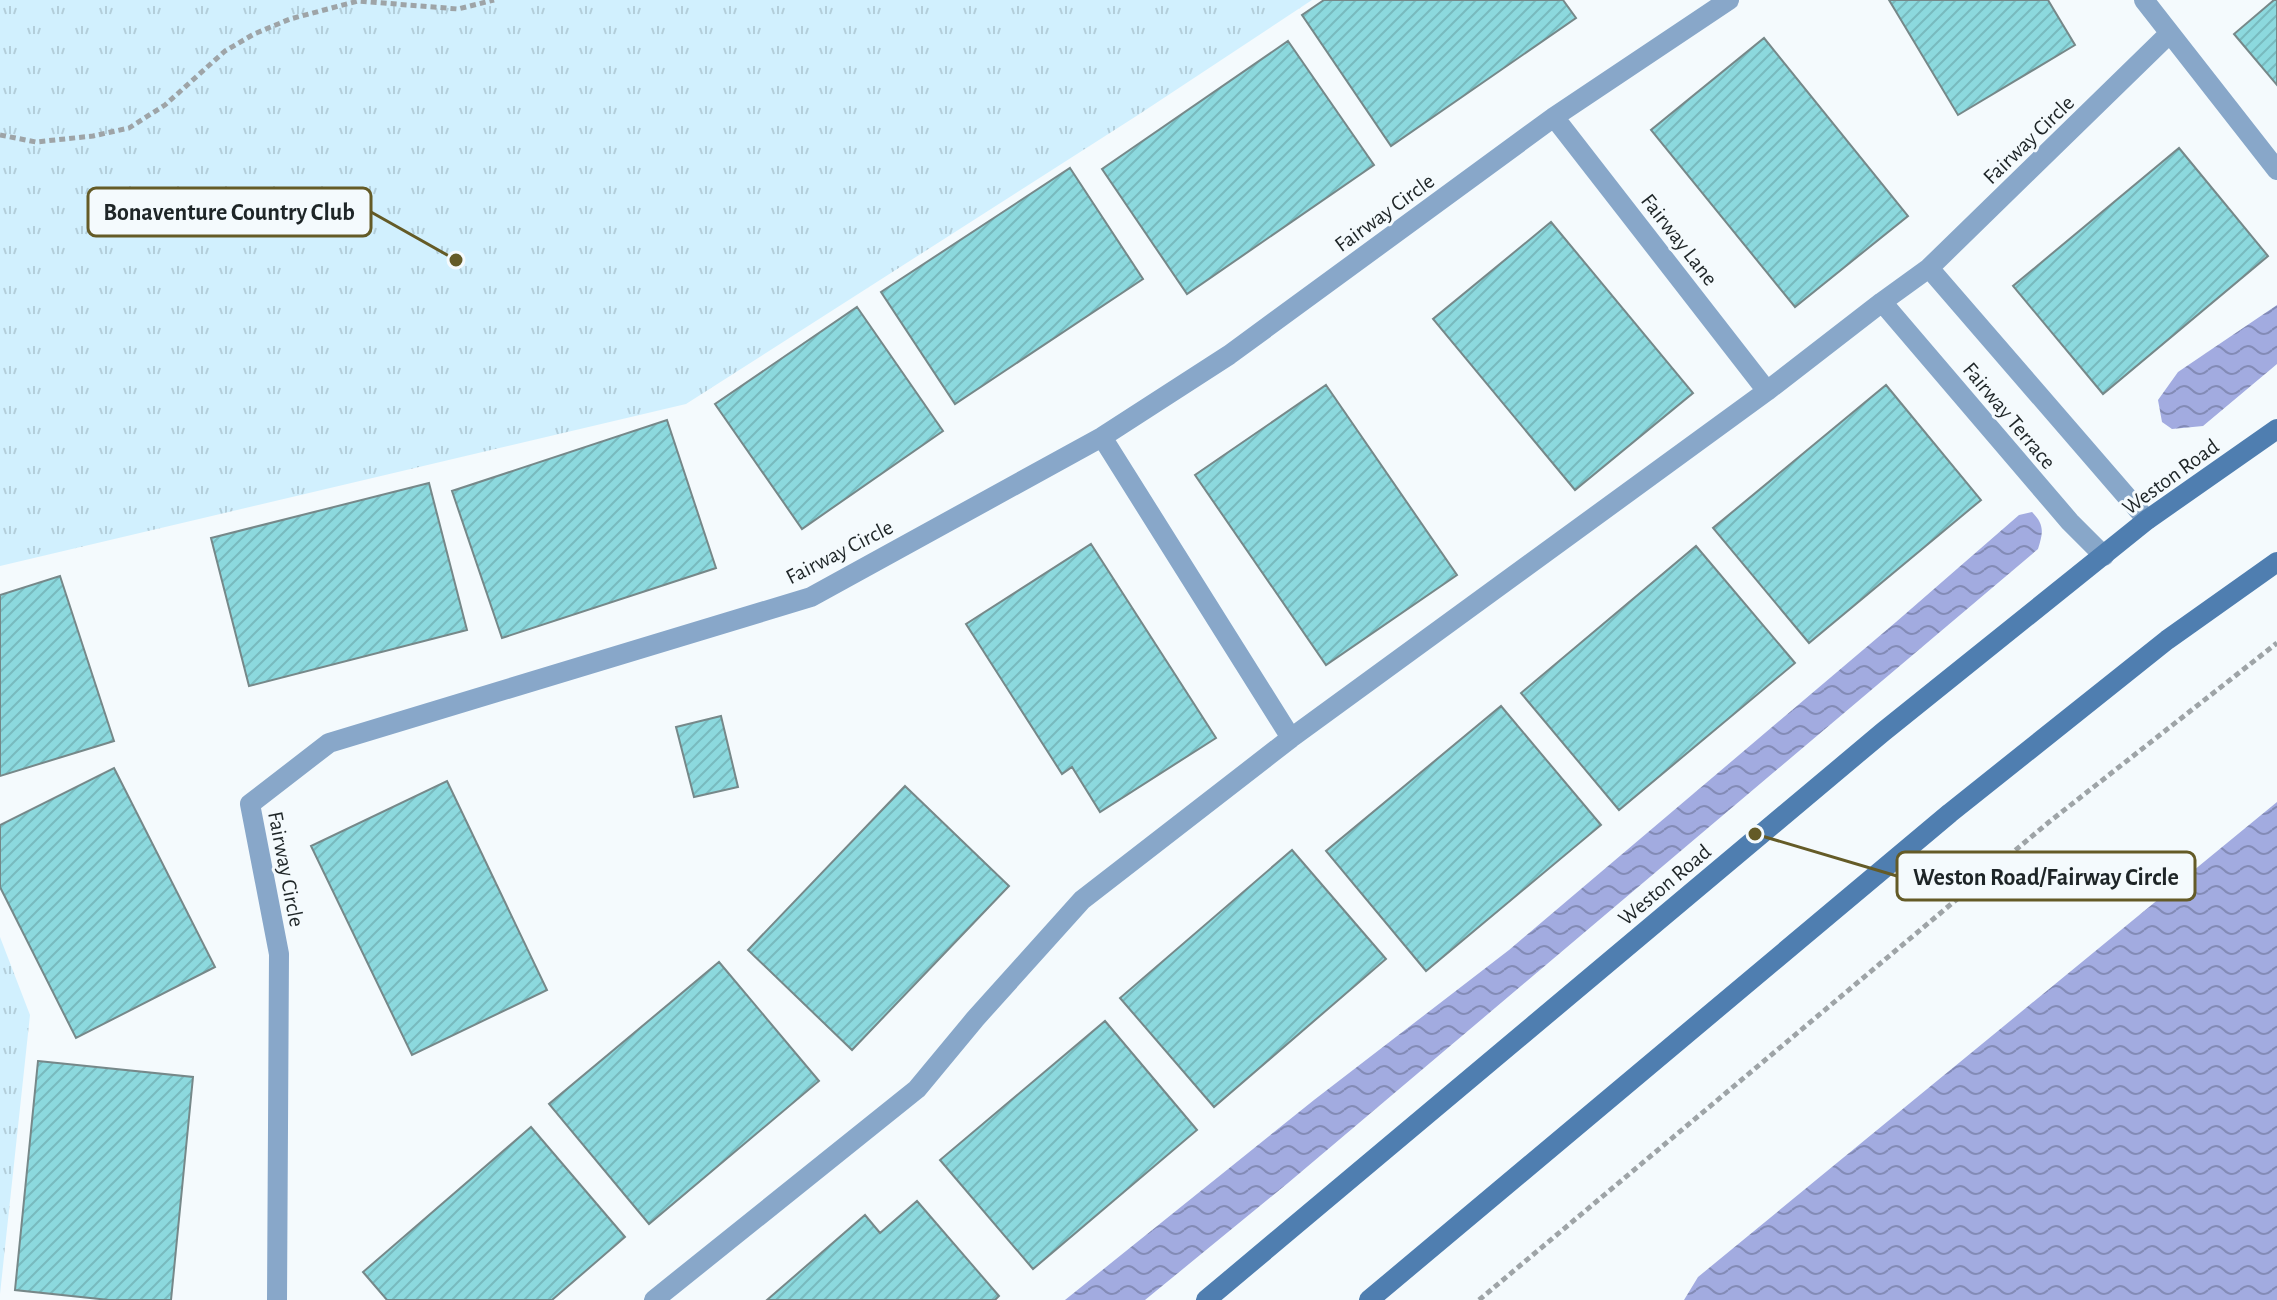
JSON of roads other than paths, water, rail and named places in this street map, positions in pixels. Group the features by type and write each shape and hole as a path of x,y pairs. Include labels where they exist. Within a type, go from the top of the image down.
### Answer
{"main road":[{"name":"Weston Road","path":"1206,1300 1883,732 2147,520 2277,429"},
{"path":"1369,1300 1950,813 2167,640 2277,562"}],"street":[{"name":"Fairway Circle","path":"277,1300 279,954 250,804 329,743 811,597 1102,437 1229,355 1554,117 1729,0"},
{"path":"2144,0 2277,170"},
{"name":"Fairway Circle","path":"654,1300 917,1089 1082,900 1291,738 1767,391 1929,268 2169,34"},
{"name":"Fairway Lane","path":"1554,117 1767,391"},
{"name":"Fairway Terrace","path":"1929,268 2147,520"},
{"name":"Fairway Terrace","path":"1882,302 2070,522 2104,556"},
{"path":"1102,437 1291,738"}],"water":[{"path":"2277,305 2277,364 2203,426 2172,429 2162,422 2158,400 2178,372"},
{"path":"2032,512 2042,529 2038,549 1288,1183 1145,1300 1065,1300 1314,1100 1509,950 2019,515"},
{"path":"2277,802 2277,1300 1684,1300 1698,1277"}],"place":[{"name":"Bonaventure Country Club","path":"456,260"},
{"name":"Weston Road/Fairway Circle","path":"1755,834"}]}
